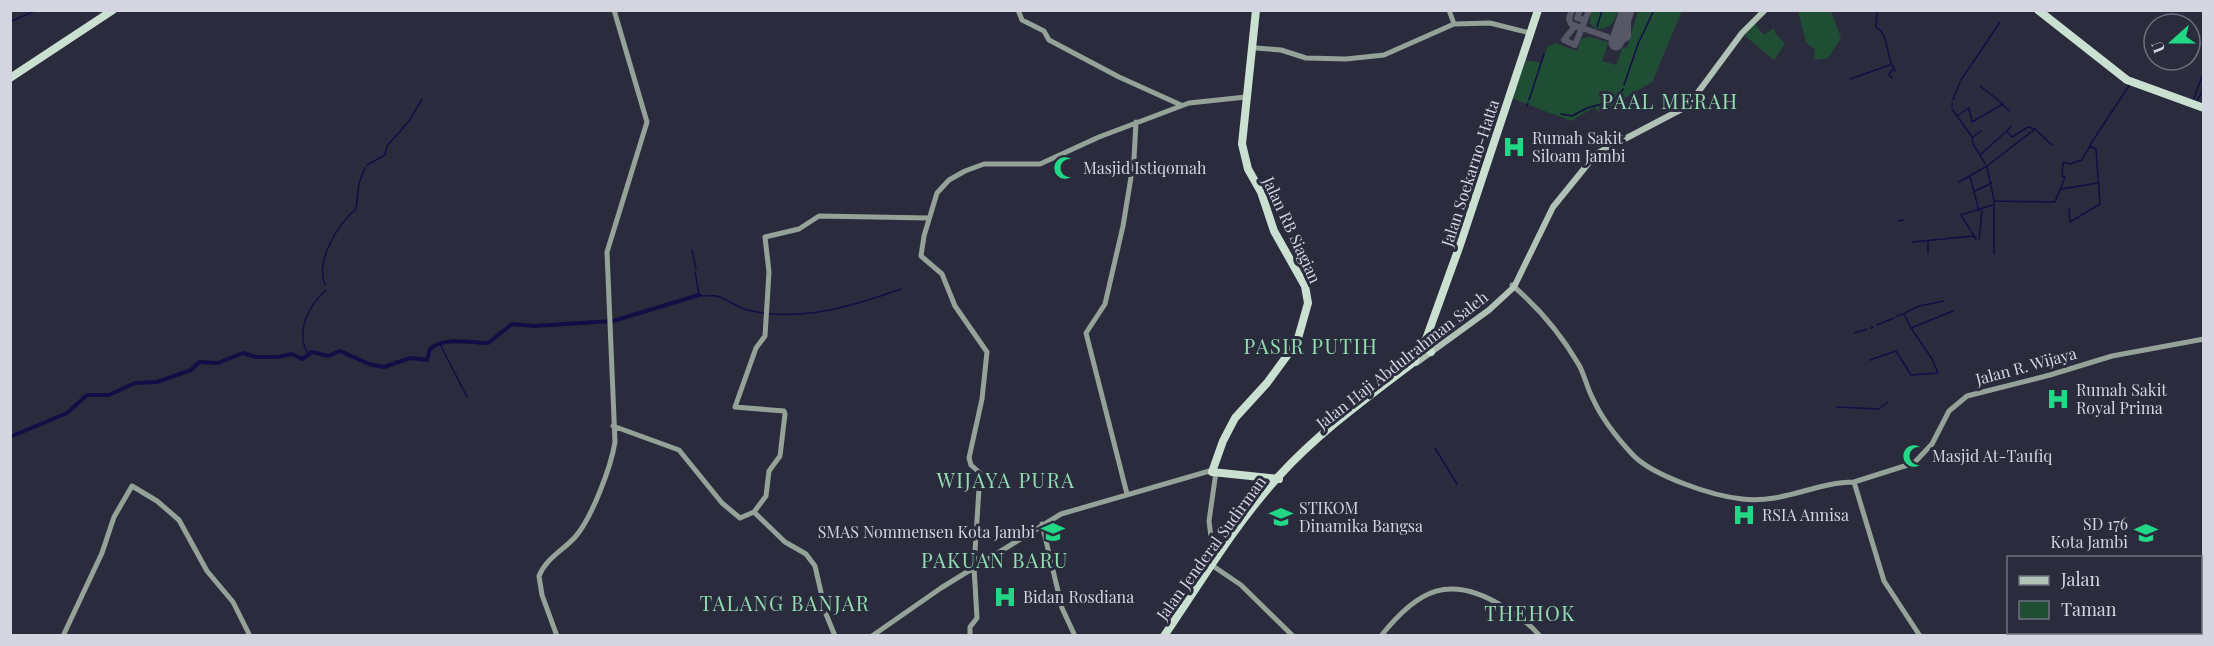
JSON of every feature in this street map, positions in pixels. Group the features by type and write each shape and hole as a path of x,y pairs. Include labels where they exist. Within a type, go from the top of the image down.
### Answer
{"highway":[{"path":"10,78 112,10"},
{"name":"Jalan RB Siagian","path":"1213,472 1223,441 1235,418 1268,383 1297,342 1307,310 1305,286 1274,231 1262,192 1251,168 1245,144 1256,48 1257,10"},
{"name":"Jalan RB Siagian","path":"1257,10 1242,144 1248,169 1262,192"},
{"name":"Jalan Soekarno-Hatta","path":"1416,362 1415,356 1423,343 1447,276 1537,10"},
{"path":"2038,10 2127,80 2204,108"},
{"path":"1423,343 1430,352"},
{"name":"Jalan Haji Abdulrahman Saleh","path":"1279,477 1351,409 1416,362"},
{"path":"1213,472 1279,477"},
{"name":"Jalan Jenderal Sudirman","path":"1164,636 1214,563 1279,477"},
{"name":"Jalan Jenderal Sudirman","path":"1170,636 1189,601"}],"main road":[{"name":"Jalan Haji Abdulrahman Saleh","path":"1416,362 1490,307 1513,285 1553,207 1596,154 1682,109 1696,95 1742,33 1765,10"}],"street":[{"path":"557,636 542,595 539,576 549,560 571,542 583,526 612,458 614,444 607,252 641,148 647,122 614,10"},
{"path":"1018,10 1022,20 1044,30 1049,40 1125,80 1181,105"},
{"path":"1449,10 1454,24"},
{"path":"1256,48 1281,50 1306,58 1360,58 1383,55 1454,24 1490,22 1529,33"},
{"path":"970,636 970,627 977,616 974,567 980,474 972,466 969,458 982,399 987,351 955,306 942,274 921,256 928,218 937,194 949,180 984,164 1021,166 1040,164 1181,105 1200,100 1246,98"},
{"path":"1127,494 1086,333 1105,304 1121,236 1134,159 1136,122"},
{"path":"613,426 679,450 728,508 743,519 754,512 766,496 770,471 780,456 785,413 735,407 756,348 765,338 769,272 765,237 799,229 819,216 928,218"},
{"name":"Jalan R. Wijaya","path":"1513,285 1542,312 1582,370 1598,409 1628,450 1641,461 1681,483 1728,497 1758,500 1772,500 1854,482 1914,463 1932,444 1949,411 1967,396 2050,375 2112,356 2204,339"},
{"path":"611,364 614,444"},
{"path":"872,636 974,567 1068,510 1213,472 1209,521 1214,563 1241,585 1293,636"},
{"path":"1854,482 1884,581 1920,636"},
{"path":"63,636 102,553 116,513 132,486 157,501 179,520 207,570 233,602 250,636"},
{"path":"754,512 784,542 806,554 815,566 826,614 835,636"},
{"path":"1042,524 1062,608 1075,636"},
{"path":"1381,636 1411,602 1437,590 1460,589 1491,599 1529,623 1540,636"}],"green space":[{"path":"1591,10 1618,11 1610,25 1595,29 1590,23"},
{"path":"1638,11 1682,11 1652,82 1599,113 1595,107 1571,121 1511,98 1526,60 1542,63 1547,47 1555,43 1577,51 1581,39 1589,37 1608,42 1602,61 1616,65 1623,47 1627,48"},
{"path":"1798,11 1831,11 1841,38 1828,58 1814,60 1815,50 1806,42"},
{"path":"1753,22 1764,35 1774,28 1775,33 1785,44 1774,60 1745,36 1745,31"}],"waterway":[{"path":"10,22 37,10"},
{"path":"1597,27 1602,10"},
{"path":"1624,85 1638,44 1654,10"},
{"path":"1877,10 1876,27 1886,41 1895,71"},
{"path":"1961,80 2000,22"},
{"path":"1529,100 1544,54"},
{"path":"1850,79 1890,65"},
{"path":"1892,70 1889,75 1892,78"},
{"path":"2193,101 2204,71"},
{"path":"1953,100 1960,82"},
{"path":"2090,145 2130,84"},
{"path":"1957,116 1969,108 1972,122 2003,104 1980,86"},
{"path":"2197,101 2204,88"},
{"path":"1561,114 1572,116 1587,108 1609,102 1618,97 1623,89"},
{"path":"367,165 385,155 387,146 409,121 422,99"},
{"path":"2002,105 2010,111"},
{"path":"1952,109 1972,137 1973,144 1985,163"},
{"path":"1981,154 2011,127"},
{"path":"2007,132 2012,137 2028,127 2035,129"},
{"path":"1959,182 1987,166 2035,129 2052,145"},
{"path":"1973,137 1981,131"},
{"path":"1994,201 2055,202 2065,177 2062,176 2063,162 2069,164 2082,160 2090,146 2096,149 2100,204 2070,222 2069,208"},
{"path":"1987,167 1994,201 1994,254"},
{"path":"325,285 323,265 326,254 336,233 356,209 359,183 365,168"},
{"path":"1970,177 1979,211"},
{"path":"1975,191 1992,183"},
{"path":"2061,189 2098,183"},
{"path":"1961,215 1992,205"},
{"path":"1979,239 1982,211"},
{"path":"1961,215 1976,239"},
{"path":"1898,221 1903,220"},
{"path":"1912,242 1974,236"},
{"path":"1928,242 1928,253"},
{"path":"692,250 696,269"},
{"path":"695,272 699,295 717,296 743,309 766,314 786,315 825,311 901,289"},
{"path":"308,353 303,337 305,320 314,304 326,290"},
{"path":"10,437 67,413 87,395 109,395 135,383 157,382 191,370 199,362 218,363 243,353 256,357 278,357 292,354 302,359 312,352 328,356 340,351 369,364 384,367 410,358 427,360 430,349 450,341 488,343 512,324 534,326 613,321 699,295"},
{"path":"1905,313 1919,306 1944,301"},
{"path":"1897,316 1904,314 1911,328 1953,311"},
{"path":"1877,325 1894,318"},
{"path":"1870,360 1896,351 1911,375 1938,373 1932,359 1911,328"},
{"path":"1855,333 1867,329"},
{"path":"440,344 467,397"},
{"path":"1837,407 1879,409 1888,402"},
{"path":"1435,448 1457,484"}],"taxiway":[{"path":"1572,10 1569,19 1571,24 1616,40"},
{"path":"1580,10 1577,18 1584,20"},
{"path":"1575,26 1564,40 1575,45 1589,10"},
{"path":"1624,21 1614,34 1620,42 1628,37 1628,10"}],"runway":[{"path":"1616,43 1627,10"}],"place":[{"name":"Rumah Sakit Siloam Jambi","path":"1514,147"},
{"name":"Masjid Istiqomah","path":"1065,168"},
{"name":"Rumah Sakit Royal Prima","path":"2058,399"},
{"name":"Masjid At-Taufiq","path":"1914,456"},
{"name":"RSIA Annisa","path":"1744,515"},
{"name":"STIKOM Dinamika Bangsa","path":"1281,517"},
{"name":"SMAS Nommensen Kota Jambi","path":"1053,532"},
{"name":"SD 176 Kota Jambi","path":"2146,533"},
{"name":"Bidan Rosdiana","path":"1005,597"}],"district":[{"name":"PAAL MERAH","path":"1670,102"},
{"name":"PASIR PUTIH","path":"1311,347"},
{"name":"WIJAYA PURA","path":"1006,481"},
{"name":"PAKUAN BARU","path":"995,561"},
{"name":"TALANG BANJAR","path":"785,604"},
{"name":"THEHOK","path":"1530,614"}]}
